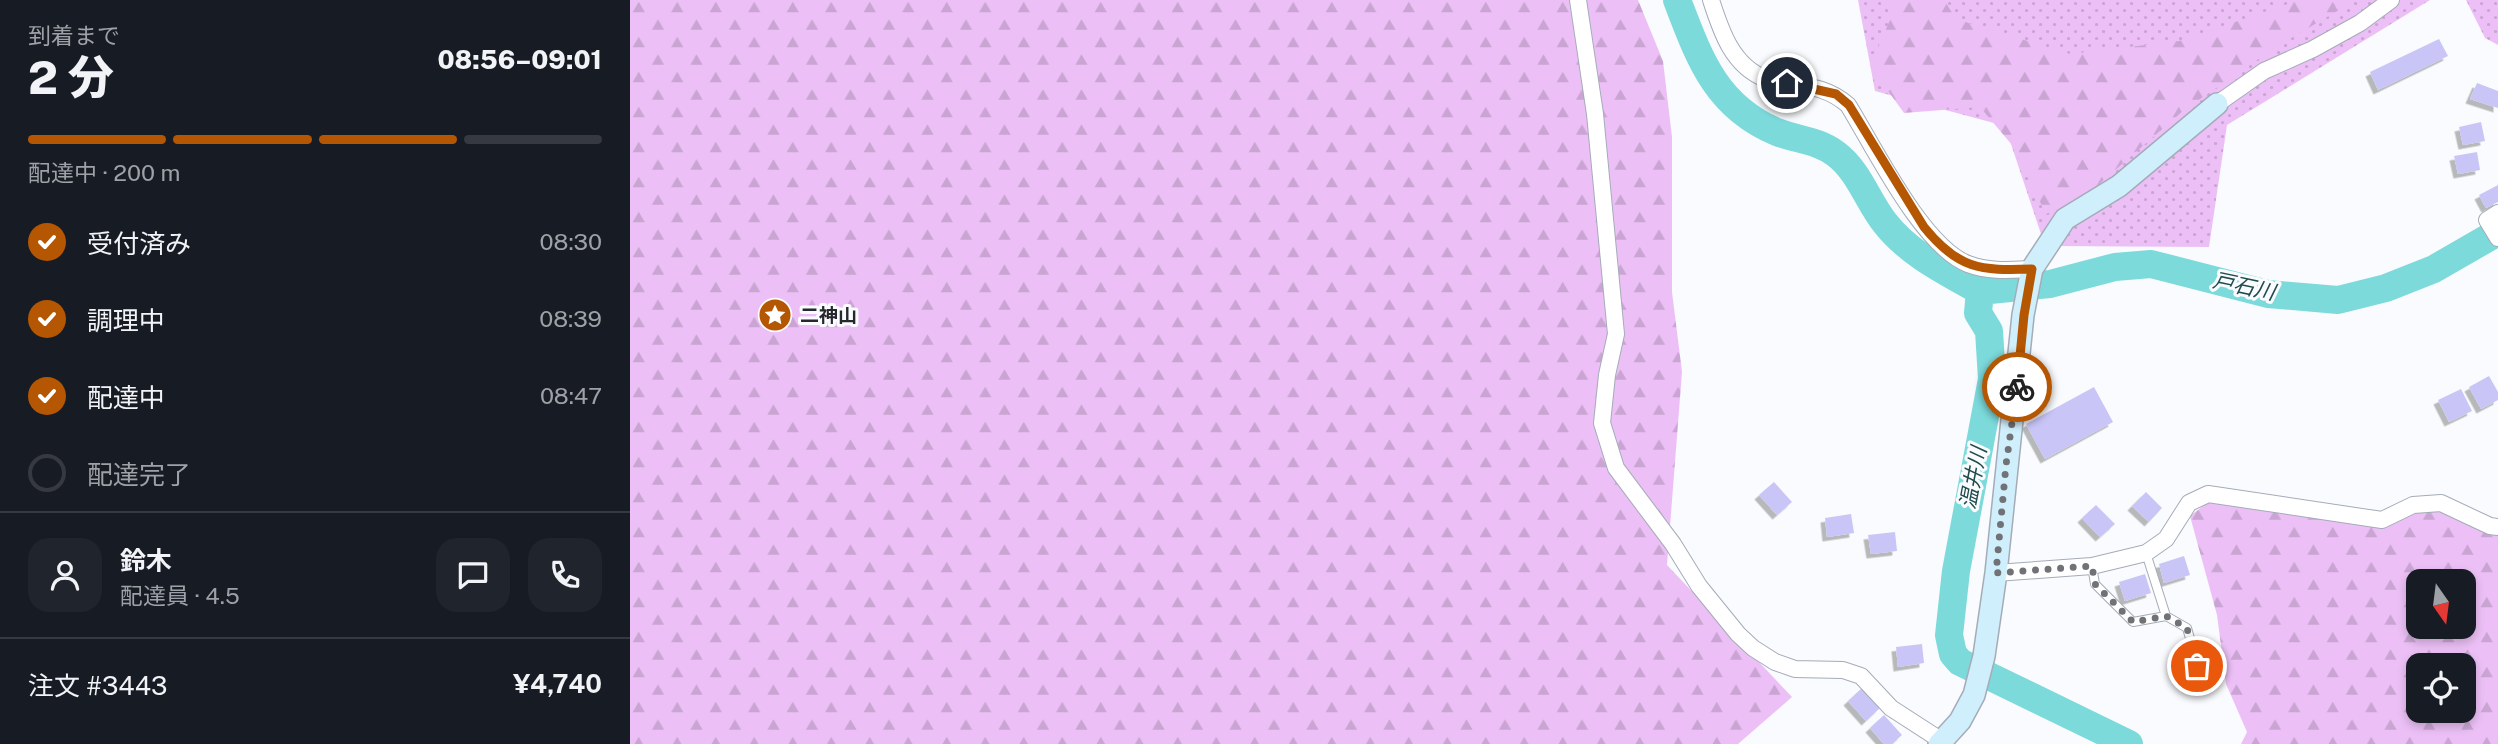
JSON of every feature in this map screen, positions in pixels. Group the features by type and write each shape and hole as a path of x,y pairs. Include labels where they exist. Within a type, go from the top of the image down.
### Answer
{"street":[{"path":"1578,0 1595,114 1616,334 1607,374 1602,423 1616,468 1673,544 1699,586 1738,634 1753,648 1775,662 1795,668 1843,670 1861,676 1891,708 1940,742 1961,721 1975,690 1984,656 1996,573 2025,307 2032,269 2065,219 2119,186 2217,104 2264,71 2313,50 2360,23 2391,0"},
{"path":"1711,0 1727,41 1737,59 1748,69 1766,79 1809,86 1836,94 1849,105 1910,206 1935,241 1966,263 1979,267 1991,270 2032,269"},
{"path":"2493,217 2498,238"},
{"path":"1996,573 2092,566 2146,553 2166,539 2189,503 2208,494 2382,520 2413,505 2441,503 2490,526 2498,527"}],"lane":[{"path":"2146,553 2166,616"},
{"path":"2092,566 2095,584 2133,622 2166,616 2187,628 2197,666"}],"green space":[{"path":"630,0 1638,0 1663,61 1672,137 1672,292 1682,372 1667,565 1792,697 1738,744 630,744"},
{"path":"1858,0 2430,0 2227,125 2209,247 2045,246 2005,126 1875,91"},
{"path":"1888,0 1944,0 1956,19 2070,54 2179,41 2300,0 2356,0 2279,45 2184,110 2090,192 2046,214 2012,145 1980,107 1904,113 1870,66 1890,20"},
{"path":"2466,0 2498,0 2498,45 2485,38"},
{"path":"2211,500 2374,527 2402,512 2431,506 2498,530 2498,744 2241,744 2247,732 2226,684 2217,615 2190,516"}],"building":[{"path":"2439,39 2448,56 2378,90 2370,72"},
{"path":"2477,83 2498,91 2498,108 2470,99"},
{"path":"2481,122 2485,141 2463,145 2459,127"},
{"path":"2477,152 2480,170 2458,174 2454,156"},
{"path":"2498,185 2498,202 2486,208 2479,195"},
{"path":"2489,376 2498,392 2498,400 2481,409 2469,387"},
{"path":"2094,387 2113,422 2045,459 2026,424"},
{"path":"2461,389 2472,411 2449,422 2438,400"},
{"path":"1774,482 1792,502 1777,515 1759,495"},
{"path":"2146,492 2162,508 2149,522 2132,506"},
{"path":"2096,505 2115,524 2100,537 2082,518"},
{"path":"1851,514 1854,533 1827,537 1825,518"},
{"path":"1895,532 1897,551 1871,554 1868,535"},
{"path":"2184,556 2190,575 2164,583 2159,564"},
{"path":"2145,574 2151,593 2125,601 2119,582"},
{"path":"1922,644 1924,663 1898,667 1896,647"},
{"path":"1862,688 1880,708 1866,721 1848,701"},
{"path":"1884,715 1902,735 1892,744 1884,744 1870,728"}],"waterway":[{"name":"温井川","path":"1677,0 1693,41 1712,78 1738,108 1777,132 1815,143 1836,154 1851,169 1885,223 1905,244 1929,262 1980,291"},
{"name":"戸石川","path":"1980,291 2050,284 2115,267 2151,264 2268,294 2338,300 2386,288 2434,269 2498,232"},
{"name":"温井川","path":"1980,291 1978,313 1989,331 1992,379 1956,571 1949,635 1953,654 1960,662 2129,744"}],"way so far":[{"path":"2017,387 2006,465 1996,573 2092,566 2095,584 2133,622 2166,616 2187,628 2197,666"}],"place":[{"name":"二神山","path":"775,315"}],"route":[{"path":"1787,83 1836,94 1849,105 1910,206 1935,241 1966,263 1991,270 2032,269 2024,315 2017,387"}]}
